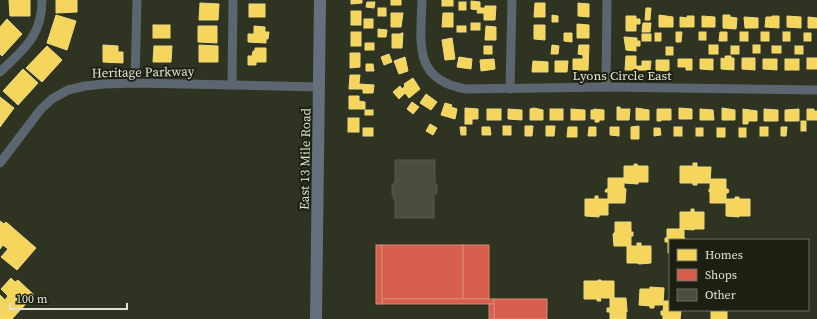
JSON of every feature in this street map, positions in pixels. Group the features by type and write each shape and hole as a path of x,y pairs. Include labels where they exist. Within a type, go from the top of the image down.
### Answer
{"main road":[{"name":"East 13 Mile Road","path":"316,319 320,0"}],"street":[{"path":"0,72 23,50 33,37 42,13 42,0"},
{"path":"135,83 137,0"},
{"path":"232,85 233,0"},
{"name":"Lyons Circle East","path":"422,0 422,50 426,65 438,80 455,87 466,89 606,88 817,90"},
{"path":"510,89 512,0"},
{"path":"606,88 607,0"},
{"name":"Heritage Parkway","path":"0,163 41,109 52,99 68,90 104,84 135,83 320,87"}],"building: Homes":[{"path":"9,0 30,0 30,16 10,16"},
{"path":"56,0 77,0 77,12 56,13"},
{"path":"351,0 362,0 362,3 351,4"},
{"path":"391,0 401,0 401,5 391,5"},
{"path":"442,0 453,0 453,6 442,6"},
{"path":"471,1 480,2 480,8 485,8 485,6 496,6 495,20 484,20 484,13 477,13 478,10 471,9"},
{"path":"367,2 375,2 374,8 366,7"},
{"path":"459,2 466,2 466,10 459,10"},
{"path":"200,3 219,4 218,20 199,20"},
{"path":"535,3 545,3 545,17 534,17"},
{"path":"578,3 589,4 589,17 578,16"},
{"path":"249,4 265,4 265,17 249,17"},
{"path":"378,8 386,8 386,16 378,16"},
{"path":"646,8 651,8 650,20 645,20"},
{"path":"351,11 361,11 361,25 351,25"},
{"path":"391,13 403,13 401,27 391,27"},
{"path":"443,13 453,13 453,27 442,27"},
{"path":"56,15 76,21 67,50 47,43"},
{"path":"552,15 558,16 558,22 552,22"},
{"path":"659,15 673,17 673,27 659,27"},
{"path":"723,15 730,15 730,17 737,18 736,29 723,28"},
{"path":"626,16 636,16 636,19 640,19 640,24 636,24 636,31 626,31"},
{"path":"687,16 694,16 694,27 680,27 680,17 687,18"},
{"path":"702,16 715,17 715,27 702,27"},
{"path":"779,16 779,28 765,27 766,17"},
{"path":"787,16 801,17 801,28 787,27"},
{"path":"744,17 758,18 758,28 745,28"},
{"path":"808,17 817,18 817,28 808,28"},
{"path":"7,19 22,34 2,56 0,54 0,27"},
{"path":"364,19 373,19 373,28 364,28"},
{"path":"471,23 480,23 480,30 471,30"},
{"path":"643,23 651,23 650,32 642,32"},
{"path":"577,24 589,25 589,38 577,38"},
{"path":"153,25 170,25 170,38 153,38"},
{"path":"534,25 545,25 545,40 534,39"},
{"path":"198,26 217,26 217,43 198,42"},
{"path":"254,26 265,27 265,32 269,32 266,43 248,42 248,34 254,34"},
{"path":"457,26 466,26 466,32 457,32"},
{"path":"486,26 496,27 496,40 485,40"},
{"path":"378,29 387,30 386,37 378,37"},
{"path":"351,32 361,32 361,46 351,46"},
{"path":"676,32 682,32 681,42 676,42"},
{"path":"699,32 706,32 706,40 699,40"},
{"path":"720,32 727,32 727,41 719,41"},
{"path":"740,32 748,32 748,41 740,41"},
{"path":"761,32 769,32 769,41 761,41"},
{"path":"783,32 790,32 790,41 783,41"},
{"path":"403,33 402,48 392,48 392,34"},
{"path":"564,33 572,33 572,42 564,41"},
{"path":"655,33 661,33 661,41 655,41"},
{"path":"804,33 811,33 811,41 804,41"},
{"path":"642,34 651,34 651,41 642,41"},
{"path":"624,37 637,38 637,41 640,41 640,46 636,46 636,51 626,50"},
{"path":"452,38 455,59 445,60 442,40"},
{"path":"365,43 374,43 374,50 365,50"},
{"path":"103,45 118,46 118,52 123,52 123,63 103,62"},
{"path":"199,45 218,46 218,62 199,62"},
{"path":"552,45 559,46 558,54 551,54"},
{"path":"579,45 589,45 588,70 573,70 573,59 583,59 583,55 578,54"},
{"path":"709,45 718,45 718,54 709,54"},
{"path":"753,45 760,45 760,53 753,53"},
{"path":"47,46 62,60 42,82 26,68"},
{"path":"154,46 172,46 171,62 153,62"},
{"path":"484,46 492,46 492,54 484,54"},
{"path":"731,46 739,46 739,54 731,54"},
{"path":"772,46 781,46 781,53 772,53"},
{"path":"795,46 803,46 803,54 795,54"},
{"path":"666,47 673,47 673,55 666,55"},
{"path":"255,48 266,48 266,62 256,62 256,65 248,65 248,56 252,56"},
{"path":"350,53 360,53 360,67 350,68"},
{"path":"389,54 392,62 384,65 381,57"},
{"path":"626,56 636,56 636,70 625,70"},
{"path":"725,56 731,56 731,58 734,58 734,70 721,69 721,58 725,59"},
{"path":"405,57 408,71 399,74 394,61"},
{"path":"459,57 472,59 471,69 457,67"},
{"path":"742,58 755,58 755,70 742,69"},
{"path":"807,58 817,58 817,69 807,69"},
{"path":"494,59 495,69 481,71 480,60"},
{"path":"678,59 692,59 692,70 686,70 686,67 678,67"},
{"path":"700,59 713,59 713,70 700,69"},
{"path":"763,59 777,59 777,70 763,69"},
{"path":"785,59 799,59 799,70 785,70"},
{"path":"656,60 669,60 669,71 656,70"},
{"path":"533,61 548,62 548,72 532,72"},
{"path":"555,61 568,61 567,72 555,72"},
{"path":"642,61 651,61 650,70 642,70"},
{"path":"366,64 373,64 374,71 366,71"},
{"path":"636,66 642,66 642,70 636,70"},
{"path":"23,69 38,83 18,105 3,91"},
{"path":"350,75 360,75 359,84 374,85 373,93 363,93 363,89 349,89"},
{"path":"413,78 420,89 409,98 402,89 405,86 404,84"},
{"path":"400,86 405,93 399,99 393,92"},
{"path":"426,94 437,102 431,110 420,103"},
{"path":"349,96 359,96 359,101 365,102 365,109 349,109"},
{"path":"0,97 14,108 0,127"},
{"path":"412,102 419,107 413,114 407,109"},
{"path":"445,103 452,105 451,107 457,109 455,119 441,115"},
{"path":"617,107 620,107 620,109 630,109 629,120 617,120"},
{"path":"465,108 478,109 478,119 465,119"},
{"path":"534,108 543,110 543,120 530,120 530,109"},
{"path":"636,108 649,110 649,120 636,120"},
{"path":"679,108 692,109 692,119 679,119"},
{"path":"722,108 735,110 735,120 722,120"},
{"path":"487,109 501,109 501,120 487,120"},
{"path":"508,109 522,110 522,120 508,119"},
{"path":"550,109 563,109 563,120 550,120"},
{"path":"571,109 585,110 585,120 571,120"},
{"path":"657,109 671,109 671,120 657,121"},
{"path":"700,109 713,110 714,120 700,120"},
{"path":"743,109 757,111 757,121 748,121 748,124 743,124"},
{"path":"764,109 778,110 778,121 764,121"},
{"path":"799,109 799,121 785,121 785,110"},
{"path":"807,109 814,109 814,111 817,111 817,120 807,120"},
{"path":"365,110 373,110 373,115 365,115"},
{"path":"591,110 604,110 604,120 595,122 595,119 591,119"},
{"path":"348,118 359,118 359,132 348,132"},
{"path":"465,119 472,119 472,124 465,124"},
{"path":"801,121 806,121 806,131 801,131"},
{"path":"430,124 437,128 433,135 426,131"},
{"path":"503,126 511,126 511,135 503,135"},
{"path":"525,126 533,126 532,136 525,136"},
{"path":"546,126 555,126 554,136 546,136"},
{"path":"639,126 639,139 631,139 631,127"},
{"path":"460,127 466,127 466,135 461,135"},
{"path":"482,127 490,127 491,135 482,135"},
{"path":"568,127 577,127 577,137 567,137"},
{"path":"589,127 596,127 596,136 588,136"},
{"path":"610,127 619,127 619,136 610,135"},
{"path":"674,127 682,127 682,136 674,136"},
{"path":"760,127 768,127 768,136 760,136"},
{"path":"781,127 787,127 786,136 781,136"},
{"path":"363,128 373,128 373,136 363,136"},
{"path":"654,128 660,128 661,135 654,136"},
{"path":"696,128 703,128 703,136 696,136"},
{"path":"717,128 725,128 725,137 717,137"},
{"path":"739,128 746,128 746,137 739,137"},
{"path":"693,163 697,163 697,167 711,167 710,183 697,183 697,185 693,185 693,183 680,183 680,166 693,166"},
{"path":"634,164 637,164 638,166 648,166 648,182 638,182 638,184 624,183 624,166 634,166"},
{"path":"608,178 624,178 624,188 626,189 625,203 608,203 608,192 605,192 606,189 608,189"},
{"path":"710,179 726,179 726,189 729,191 726,193 726,203 710,203"},
{"path":"595,196 598,196 598,199 608,199 608,215 599,215 599,217 585,216 585,199 595,199"},
{"path":"735,197 739,197 739,199 750,199 750,216 726,216 726,199 735,199"},
{"path":"691,209 694,209 694,212 704,212 704,229 680,229 680,212 691,212"},
{"path":"0,221 4,224 6,222 36,248 17,270 1,257 8,249 3,245 0,249"},
{"path":"615,222 631,222 631,232 633,232 633,236 631,236 631,246 614,246 613,234 615,232"},
{"path":"667,229 684,229 685,239 669,239 669,253 668,242 665,242 665,238 667,238"},
{"path":"637,243 641,243 641,246 651,246 651,263 627,263 627,246 637,246"},
{"path":"11,278 15,282 18,280 34,295 12,319 0,319 0,295 5,300 8,296 1,289"},
{"path":"584,281 614,281 614,298 600,298 601,301 597,301 597,299 584,299"},
{"path":"650,287 664,288 663,305 654,305 654,308 650,308 650,306 639,305 640,289 650,289"},
{"path":"610,298 626,298 626,319 610,319 610,312 607,312 607,308 610,308"},
{"path":"664,301 669,301 669,311 681,311 680,319 663,319 661,311 663,311"},
{"path":"711,311 727,311 727,319 711,319"}],"building: Shops":[{"path":"376,245 382,245 382,304 376,304"},
{"path":"382,245 463,245 463,299 382,299"},
{"path":"463,245 489,245 489,299 463,299"},
{"path":"382,299 494,299 494,304 382,304"},
{"path":"494,299 547,299 547,319 494,319"},
{"path":"489,304 494,304 494,319 489,319"}],"building: Other":[{"path":"395,160 435,160 435,184 437,184 437,194 434,194 434,218 395,218 395,199 393,199 393,193 392,194 392,184 395,184"}]}
